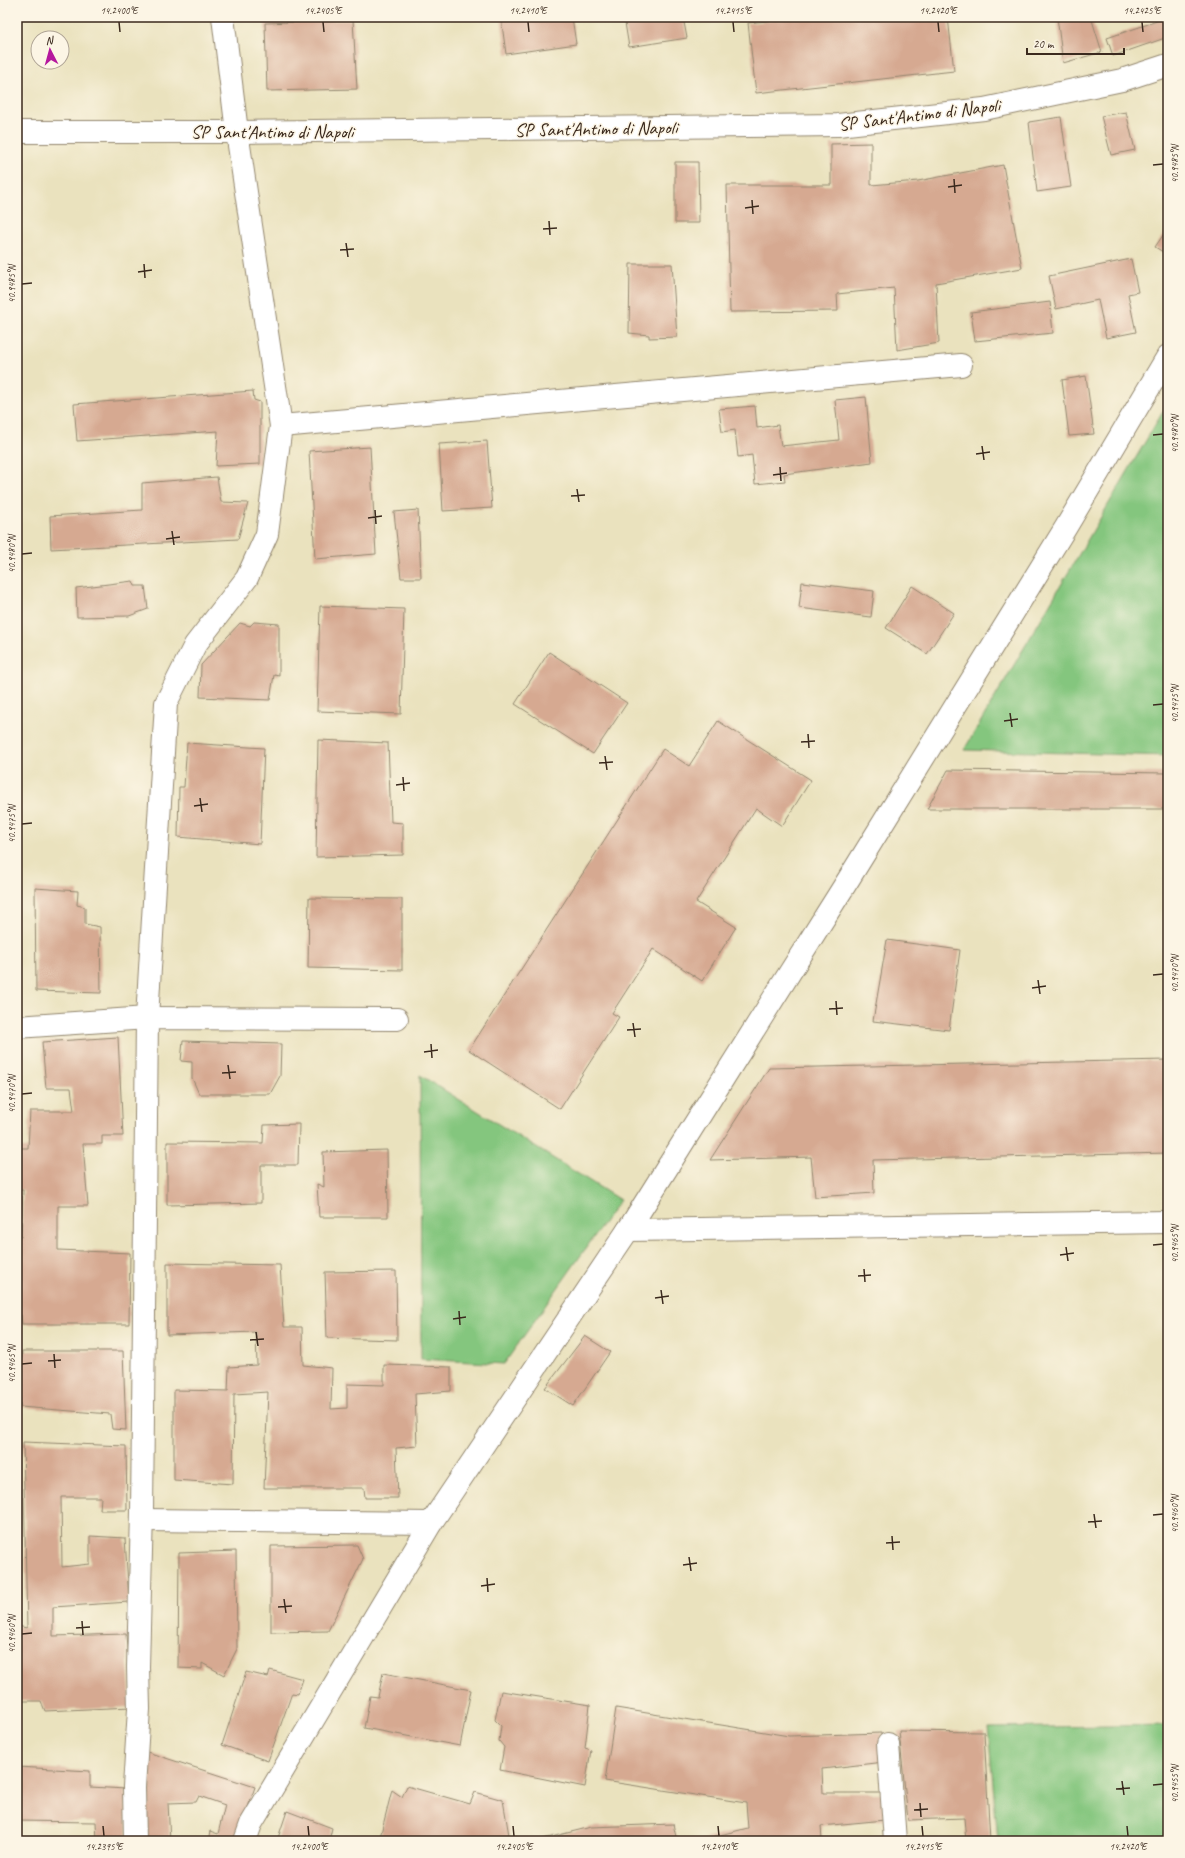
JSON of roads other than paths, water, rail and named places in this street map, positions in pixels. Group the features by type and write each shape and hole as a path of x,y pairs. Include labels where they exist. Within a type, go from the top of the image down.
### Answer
{"street":[{"path":"135,1841 134,1786 139,1709 138,1667 142,1520 147,1018 166,703 195,645 247,578 267,534 281,426 237,132 224,17"},
{"name":"SP Sant'Antimo di Napoli","path":"17,132 237,132 838,125 984,109 1122,80 1168,65"},
{"path":"245,1841 251,1824 431,1522 628,1230 857,866 1066,527 1168,356"},
{"path":"281,426 961,365"},
{"path":"17,1027 147,1018 397,1020"},
{"path":"628,1230 1168,1222"},
{"path":"142,1520 431,1522"},
{"path":"888,1744 895,1841"}]}
